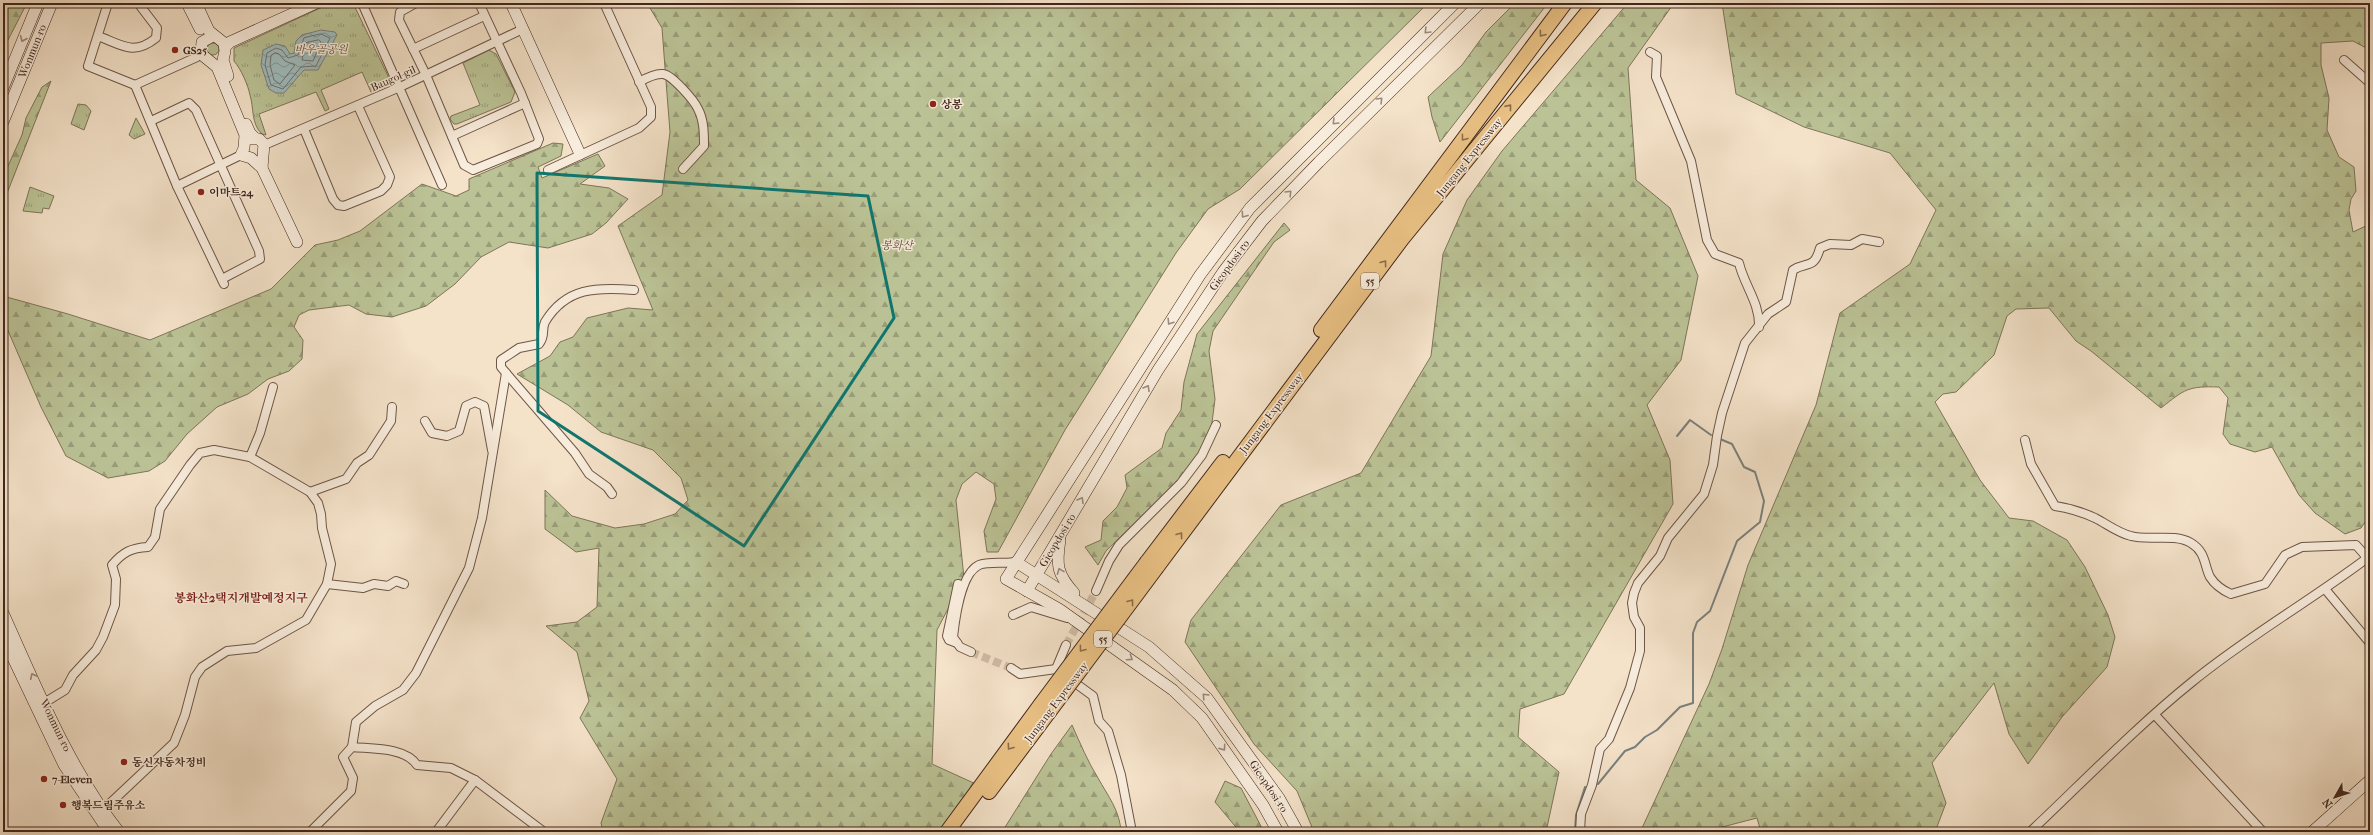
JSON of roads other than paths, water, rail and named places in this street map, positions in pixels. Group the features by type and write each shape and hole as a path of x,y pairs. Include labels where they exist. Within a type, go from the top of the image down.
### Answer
{"highway":[{"name":"Jungang Expressway","path":"947,832 1045,708 1565,3"},
{"name":"Jungang Expressway","path":"1152,564 1402,240 1595,3"},
{"name":"Jungang Expressway","path":"959,832 1045,708"}],"street":[{"name":"Wonmun-ro","path":"3,88 38,3"},
{"name":"Wonmun-ro","path":"3,122 52,3"},
{"path":"108,3 88,66 135,85 177,186 223,281 260,259 260,251 194,106 189,104 151,121"},
{"path":"98,36 134,49 145,47 156,38 157,28 138,3"},
{"path":"187,3 196,19 203,54 217,67 245,135 246,153 262,168 297,242"},
{"path":"196,3 207,26 223,44 225,70 250,133 263,145 262,168"},
{"path":"135,85 316,3"},
{"path":"362,3 442,185"},
{"path":"416,3 400,12 399,15 464,165 473,170 537,144 538,134 479,3"},
{"path":"511,3 580,154"},
{"path":"548,170 639,128 649,120 651,107 604,3"},
{"name":"Gieopdosi-ro","path":"1278,832 1263,805 1202,718 1173,690 1075,621 1006,579 1200,275 1250,208 1455,3"},
{"name":"Gieopdosi-ro","path":"1027,591 1158,370 1223,272 1262,221 1319,162 1480,3"},
{"path":"413,49 484,16"},
{"name":"Baugol-gil","path":"263,145 358,106 523,29"},
{"path":"203,54 218,61 223,44"},
{"path":"1650,52 1657,56 1656,77 1691,161 1707,240 1715,254 1739,263 1741,273 1758,308 1758,328"},
{"path":"2344,60 2370,83"},
{"path":"639,82 657,74 665,74 674,81 698,108 704,129 704,146 683,169"},
{"path":"452,136 525,103"},
{"path":"304,129 332,199 338,204 344,206 381,191 390,177 358,106"},
{"path":"246,153 249,140 263,145"},
{"path":"177,186 246,153 258,158 263,145"},
{"path":"1580,832 1581,814 1592,785 1600,749 1609,739 1630,688 1640,651 1640,628 1634,617 1632,603 1634,593 1638,583 1660,556 1668,538 1704,494 1710,481 1717,436 1745,343 1768,314 1786,302 1793,270 1799,266 1809,266 1817,259 1820,248 1835,243 1851,245 1862,239 1879,242"},
{"path":"612,494 607,487 589,474 575,453 501,367 501,360 519,348 539,344 544,338 544,324 564,299 577,293 614,289 634,290"},
{"path":"310,832 351,791 353,778 343,757 352,747 356,722 375,706 403,690 416,673 469,568 482,518 506,373"},
{"path":"250,458 260,433 273,387"},
{"path":"425,421 432,432 447,436 459,431 466,406 475,402 484,406 488,425 488,439 492,453"},
{"path":"310,492 346,479 357,463 369,455 391,421 392,407"},
{"path":"1096,591 1109,561 1120,545 1181,483 1202,455 1216,425"},
{"path":"2025,440 2031,464 2055,506 2072,509 2095,518 2131,537 2180,539 2191,543 2201,553 2208,565 2209,576 2219,588 2230,594 2265,584 2285,555 2302,547 2356,545 2368,558 2243,643 2191,682 2030,832"},
{"path":"44,704 65,690 73,675 96,650 115,605 116,579 112,565 121,554 133,548 148,547 155,537 160,509 200,453 214,450 250,458 310,492 318,503 321,514 322,528 329,548 331,564 327,584 306,620 256,648 227,651 202,667 195,677 185,715 174,743 98,811 99,832"},
{"path":"1060,533 1057,558 1058,570 1066,584 1082,603"},
{"path":"958,644 953,637 954,628 967,577 974,568 980,565 1003,565 1016,562"},
{"name":"Gieopdosi-ro","path":"1016,562 1149,647 1208,698 1279,798 1298,832"},
{"path":"1003,565 1006,579"},
{"path":"327,584 363,588 374,584 388,586 396,581 404,584"},
{"path":"958,584 947,636 949,640 971,652"},
{"path":"2324,589 2370,642"},
{"path":"1013,615 1031,607 1075,621"},
{"name":"Wonmun-ro","path":"4,618 44,704 109,832"},
{"name":"Wonmun-ro","path":"3,636 64,765 98,811 119,832"},
{"path":"1056,669 1066,645"},
{"path":"1011,668 1020,674 1056,669 1093,696 1099,721 1108,731 1121,774 1132,832"},
{"path":"2154,715 2264,832"},
{"path":"352,747 405,754 416,766 451,768 475,780 544,832"},
{"path":"436,832 475,780"},
{"path":"2312,832 2370,780"}],"water":[{"path":"321,30 335,32 337,35 318,70 304,70 284,93 276,93 269,89 261,65 263,50 276,44 285,46 290,54 294,53 296,41 302,35"}],"waterway":[{"path":"1677,436 1690,420 1711,435"},
{"path":"1598,784 1625,751 1635,747 1645,737 1657,730 1680,707 1693,703 1693,633 1697,622 1710,611 1737,541 1760,522 1764,501 1755,472 1744,467 1732,444 1720,439"},
{"path":"1575,832 1576,815 1585,787"}],"tunnel":[{"path":"1066,645 1096,591"},
{"path":"971,652 1011,668"}],"place":[{"name":"GS25","path":"175,50"},
{"name":"상봉","path":"933,104"},
{"name":"이마트24","path":"201,192"},
{"name":"동신자동차정비","path":"124,762"},
{"name":"7-Eleven","path":"44,779"},
{"name":"행복드림주유소","path":"63,805"}],"district":[{"name":"봉화산2택지개발예정지구","path":"241,598"}],"park label":[{"name":"바우골공원","path":"321,49"},
{"name":"봉화산","path":"897,245"}]}
